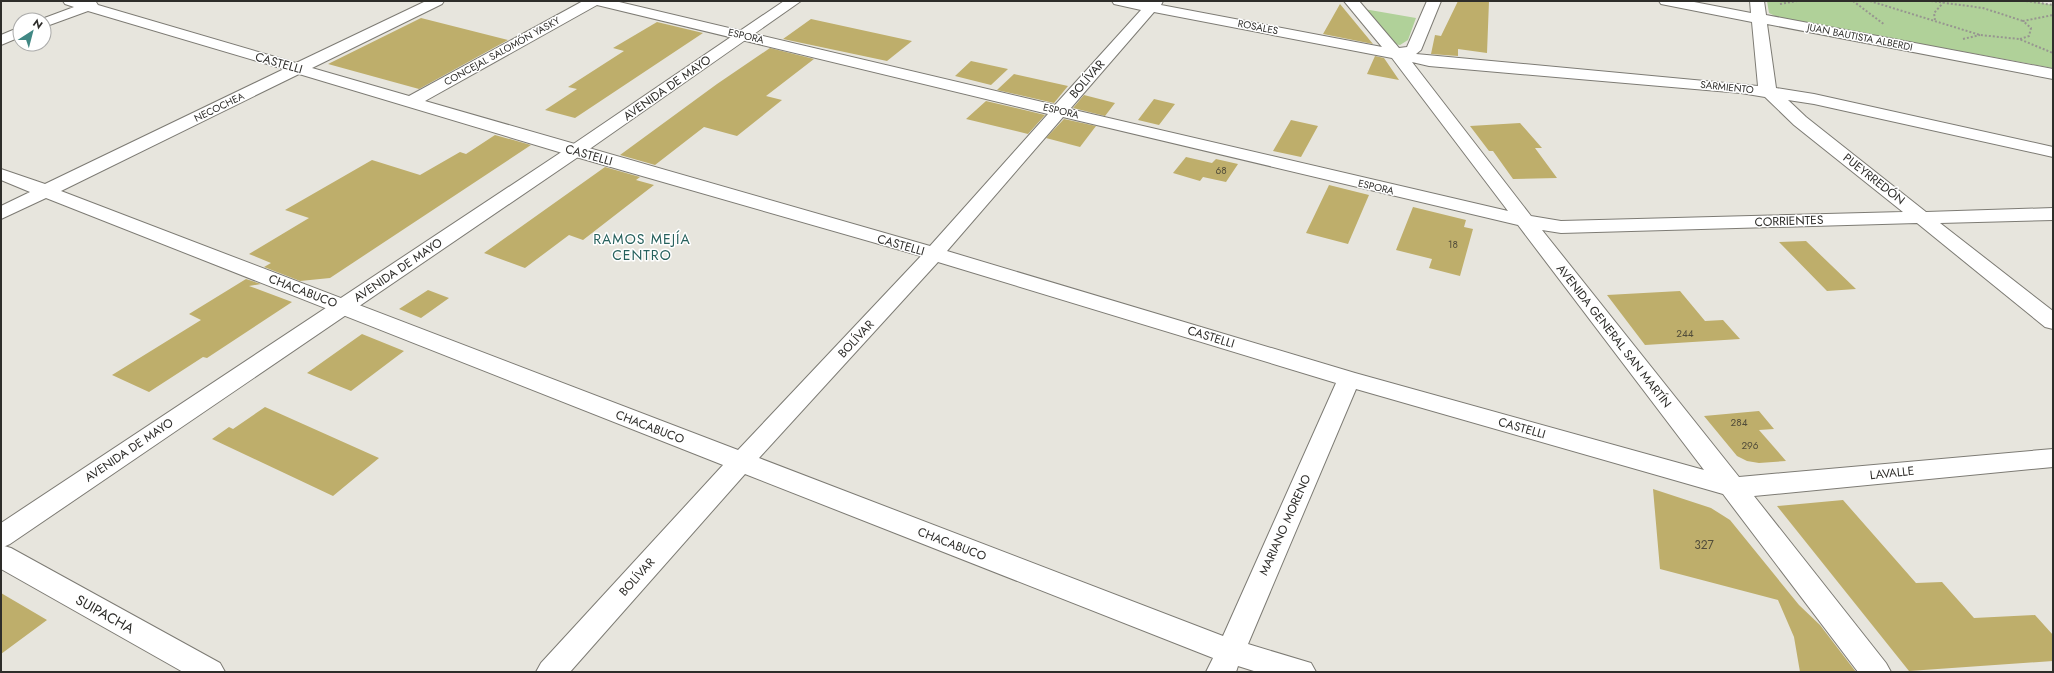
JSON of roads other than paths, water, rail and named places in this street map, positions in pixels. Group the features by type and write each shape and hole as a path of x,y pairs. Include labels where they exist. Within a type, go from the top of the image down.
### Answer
{"street":[{"name":"CASTELLI","path":"70,1 94,4 297,68 575,152 934,254 1349,379 1732,487"},
{"name":"NECOCHEA","path":"1,213 437,1"},
{"name":"ESPORA","path":"596,1 1525,222"},
{"name":"CONCEJAL SALOMÓN YASKY","path":"411,102 596,1"},
{"name":"AVENIDA DE MAYO","path":"1,537 575,152 794,1"},
{"name":"ROSALES","path":"1119,1 1153,4 1397,53"},
{"name":"AVENIDA GENERAL SAN MARTÍN","path":"1351,1 1397,53 1525,222 1876,672"},
{"path":"1397,53 1413,50 1434,1"},
{"name":"JUAN BAUTISTA ALBERDI","path":"1666,1 2053,74"},
{"path":"1757,1 1764,77 1768,92"},
{"path":"52,20 94,4"},
{"name":"BOLÍVAR","path":"551,672 741,462 934,254 1153,4"},
{"path":"1,40 12,35"},
{"name":"SARMIENTO","path":"1397,53 1429,61 1768,92 1814,99 2053,152"},
{"name":"PUEYRREDÓN","path":"1768,92 1800,121 2053,322"},
{"name":"CHACABUCO","path":"1,174 741,462 1225,662 1301,672"},
{"name":"CORRIENTES","path":"1525,222 1561,227 2053,214"},
{"name":"MARIANO MORENO","path":"1225,662 1349,379"},
{"name":"LAVALLE","path":"1732,487 1768,485 2053,458"},
{"name":"SUIPACHA","path":"1,556 210,672"}],"district":[{"name":"RAMOS MEJÍA CENTRO","path":"642,248"}]}
